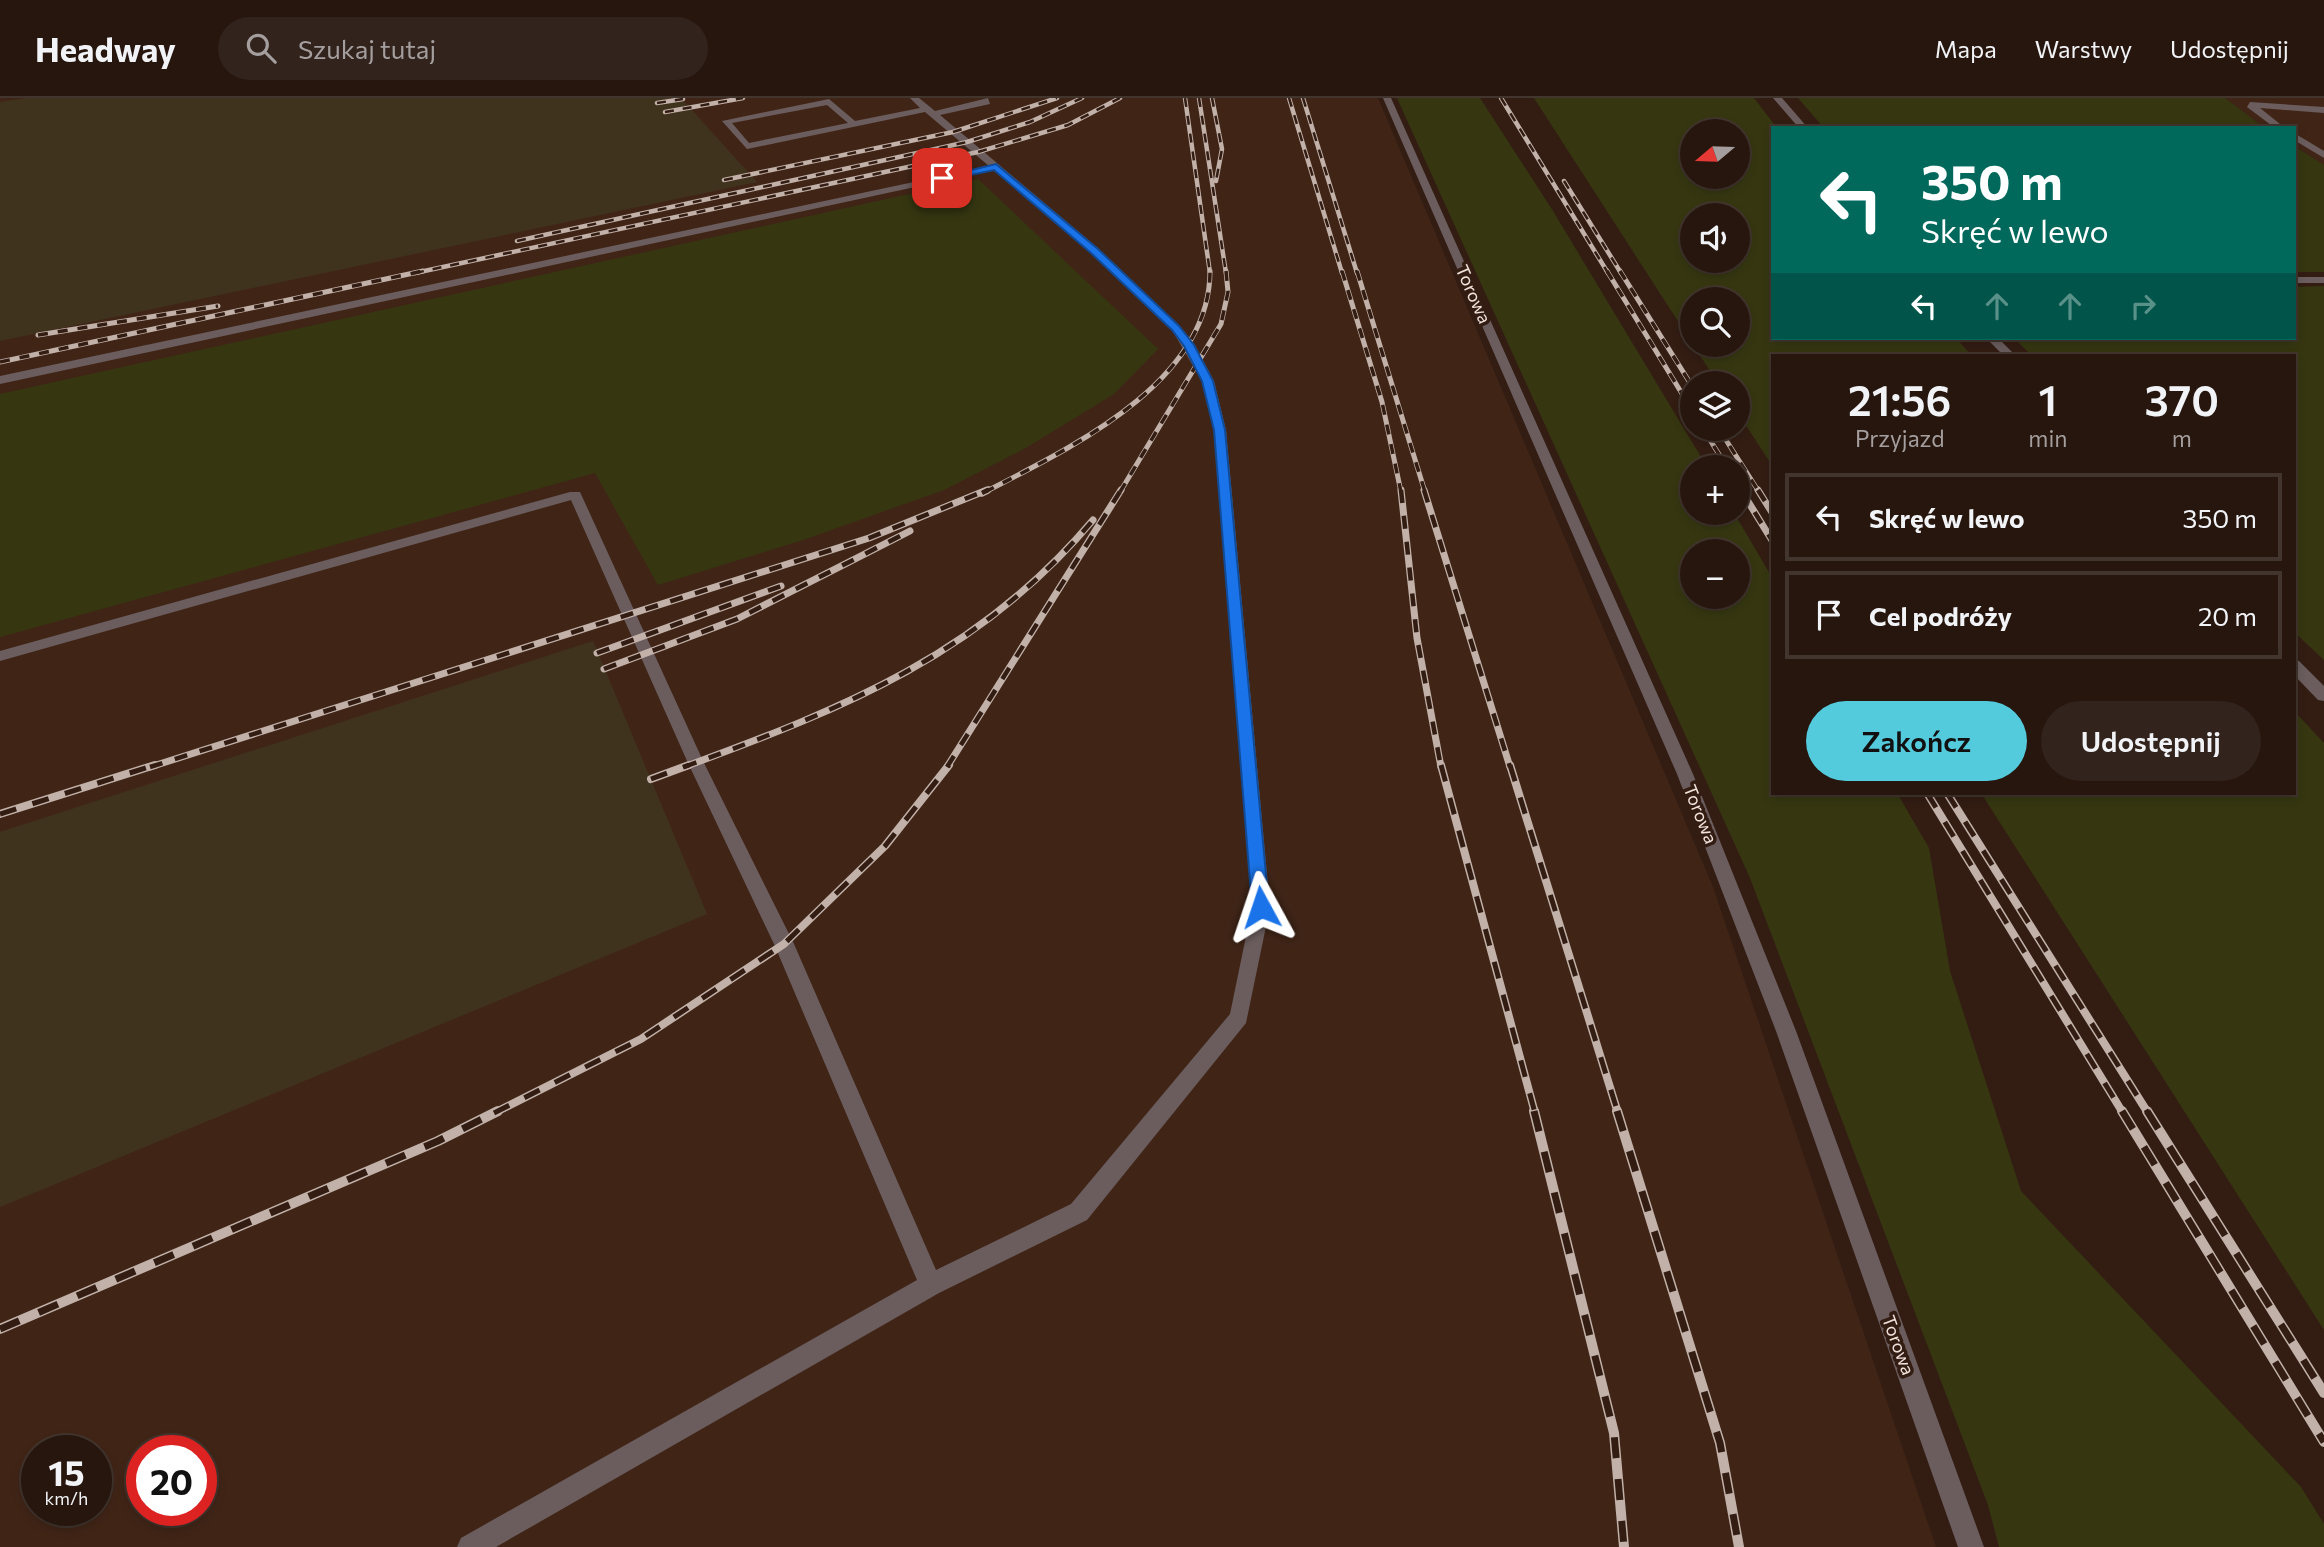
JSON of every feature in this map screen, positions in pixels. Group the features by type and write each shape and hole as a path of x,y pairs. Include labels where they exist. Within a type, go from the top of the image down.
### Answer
{"street":[{"path":"851,121 828,102 726,121 747,146 925,107 987,102 983,98"},
{"name":"Torowa","path":"1387,98 1685,774 1786,1031 1971,1547"},
{"path":"1777,98 1802,126"},
{"path":"2241,98 2278,126"},
{"path":"2250,105 2324,110"},
{"path":"470,1547 931,1285 1079,1212 1239,1017 1261,907 1220,430 1208,381 1189,345 1175,328 1095,251 925,107"},
{"path":"2296,137 2324,155"},
{"path":"0,380 996,167"},
{"path":"2296,280 2324,281"},
{"path":"1994,340 2008,354"},
{"path":"0,656 575,495 695,763 784,944 931,1285"},
{"path":"2296,667 2324,696"}],"shaded area":[{"path":"0,98 1378,98 1713,887 1936,1547 0,1547"},
{"path":"1397,98 1480,98 1553,211 1680,422 1680,441 1691,441 1700,455 1680,455 1680,525 1741,525 1749,539 1680,539 1680,609 1750,609 1750,540 1771,576 1771,795 1898,795 1929,848 1950,971 2021,1191 2301,1487 2324,1524 2324,1547 1999,1547 1988,1505 1750,878"},
{"path":"1534,98 1754,98 1775,126 1771,126 1771,340 1958,340 1970,354 1771,354 1771,464 1750,432 1750,371 1710,371 1701,357 1750,357 1750,287 1680,287 1680,324"},
{"path":"1798,98 2225,98 2262,126 1822,126"},
{"path":"2225,98 2324,98 2324,165 2296,147 2296,126 2262,126"},
{"path":"2296,147 2324,165 2324,272 2296,272"},
{"path":"978,179 1158,349 1114,394 1024,449 944,490 803,540 658,585 595,473 0,637 0,394"},
{"path":"2324,286 2324,660 2296,634 2296,354 2030,354 2016,340 2296,340 2296,287"},
{"path":"2296,713 2324,743 2324,1330 1982,795 2296,795"}],"building":[{"path":"26,98 681,98 757,182 0,341 0,102"},
{"path":"593,641 707,914 0,1207 0,832"}],"railway":[{"path":"665,112 743,98"},
{"path":"724,180 953,132 1057,98"},
{"path":"517,241 967,142 1030,122 1082,98"},
{"path":"415,273 978,152 1068,125 1120,98"},
{"path":"1185,98 1210,272"},
{"path":"1199,98 1226,273"},
{"path":"1212,98 1222,149 1216,181"},
{"path":"1289,98 1342,273"},
{"path":"1303,98 1357,273"},
{"path":"1501,98 1608,273"},
{"path":"657,103 683,99"},
{"path":"1564,181 1621,273"},
{"path":"0,362 423,271"},
{"path":"1120,492 1221,324 1228,292 1226,271"},
{"path":"1342,271 1382,402 1401,492"},
{"path":"1357,271 1425,492"},
{"path":"1607,271 1680,390"},
{"path":"1620,271 1683,371"},
{"path":"985,492 1094,432 1129,407 1161,379 1187,347 1204,311 1210,272"},
{"path":"38,335 218,306"},
{"path":"1711,441 1719,455"},
{"path":"1727,441 1759,492"},
{"path":"150,767 869,538 987,490"},
{"path":"983,492 987,490"},
{"path":"982,493 988,490"},
{"path":"947,767 1121,490"},
{"path":"1401,490 1417,638 1441,767"},
{"path":"1424,490 1510,767"},
{"path":"1758,490 1771,511"},
{"path":"1750,505 1771,539"},
{"path":"684,767 800,722 906,672 1004,607 1050,567 1093,520"},
{"path":"604,669 737,619 910,531"},
{"path":"597,653 781,586"},
{"path":"0,814 155,765"},
{"path":"651,779 689,765"},
{"path":"494,1113 641,1039 784,944 885,846 949,765"},
{"path":"1441,765 1535,1113"},
{"path":"1510,765 1618,1113"},
{"path":"1928,795 2123,1113"},
{"path":"1948,795 2148,1113"},
{"path":"494,1113 498,1111"},
{"path":"1534,1111 1614,1433 1624,1547"},
{"path":"1617,1111 1720,1443 1739,1547"},
{"path":"2122,1111 2324,1442"},
{"path":"2147,1111 2324,1393"},
{"path":"0,1329 438,1141 494,1113"}],"route":[{"path":"942,178 996,167 1095,251 1175,328 1189,345 1208,381 1220,430 1231,585 1261,907"}]}
